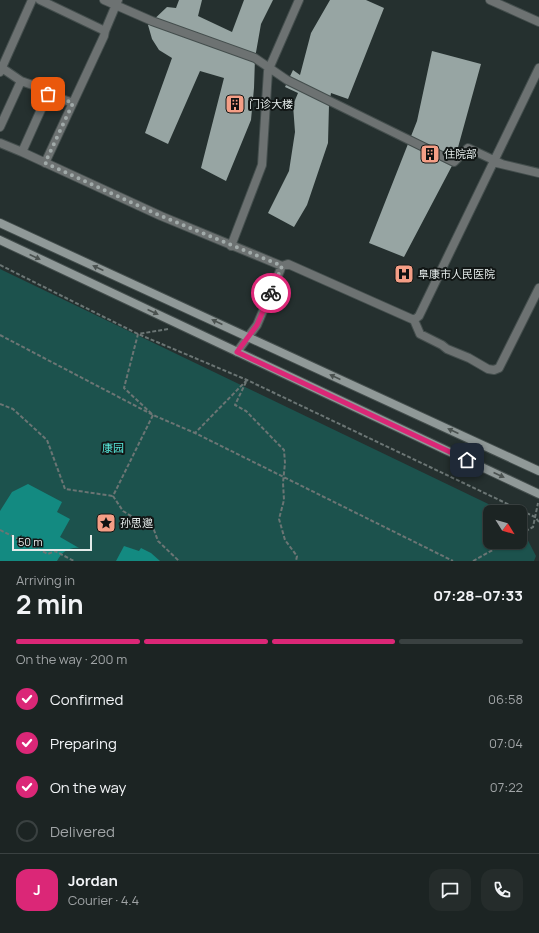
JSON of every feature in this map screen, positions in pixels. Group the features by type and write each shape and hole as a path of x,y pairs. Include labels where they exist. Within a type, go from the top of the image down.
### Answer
{"street":[{"path":"32,0 1,70 21,81 44,89 48,94 73,103"},
{"path":"40,0 105,31"},
{"path":"104,0 117,2 152,21 255,58 287,80 454,162 468,148 498,163 539,173"},
{"path":"232,246 262,165 268,71 299,0"},
{"path":"490,0 539,22"},
{"path":"45,163 104,36 117,2"},
{"path":"414,320 419,316 498,163 539,68"},
{"path":"0,127 21,81"},
{"path":"22,152 48,94"},
{"path":"0,143 161,216 282,266 288,264 414,320 420,334 488,369 494,370 499,368 539,288"},
{"path":"0,223 539,471"},
{"path":"0,240 539,494"},
{"path":"237,352 257,325 282,266"}],"path":[{"path":"0,265 138,334 247,380 535,517 539,522"},
{"path":"138,334 184,327"},
{"path":"138,334 124,388 152,415"},
{"path":"0,335 152,415 195,433 453,561"},
{"path":"195,433 247,380"},
{"path":"247,380 235,405 246,411 284,450 284,500 279,518 285,540 296,556 296,561"},
{"path":"0,404 13,409 47,440 65,489 113,496 124,511 154,530 158,541 179,561"},
{"path":"113,496 152,415"},
{"path":"527,530 533,527 539,498"},
{"path":"0,530 48,554 55,551 74,561"},
{"path":"473,561 494,549"}],"green space":[{"name":"康园","path":"0,269 490,505 483,505 483,549 527,549 527,539 536,556 534,561 0,561"}],"water":[{"path":"28,484 62,502 57,512 70,519 60,537 79,548 72,548 66,551 57,561 0,561 0,511 12,492"},
{"path":"124,546 139,551 141,548 151,553 160,561 116,561"}],"building":[{"name":"门诊大楼","path":"179,0 202,0 198,16 232,32 244,0 273,0 261,24 255,58 251,120 226,181 201,168 224,78 200,71 168,144 145,133 172,58 159,50 152,39 148,25 167,7 176,8"},
{"path":"330,0 366,0 384,8 348,99 331,93 329,105 328,143 307,205 294,227 268,213 289,171 295,132 293,105 298,93 285,87 293,70 300,75 311,33"},
{"name":"住院部","path":"432,51 481,64 454,162 404,257 369,243 417,121"}],"way so far":[{"path":"48,94 73,103 45,163 161,216 282,266 271,293"}],"place":[{"name":"门诊大楼","path":"235,104"},
{"name":"住院部","path":"430,154"},
{"name":"阜康市人民医院","path":"404,274"},
{"name":"孙思邈","path":"106,523"}],"route":[{"path":"271,293 257,325 237,352 467,460"}]}
